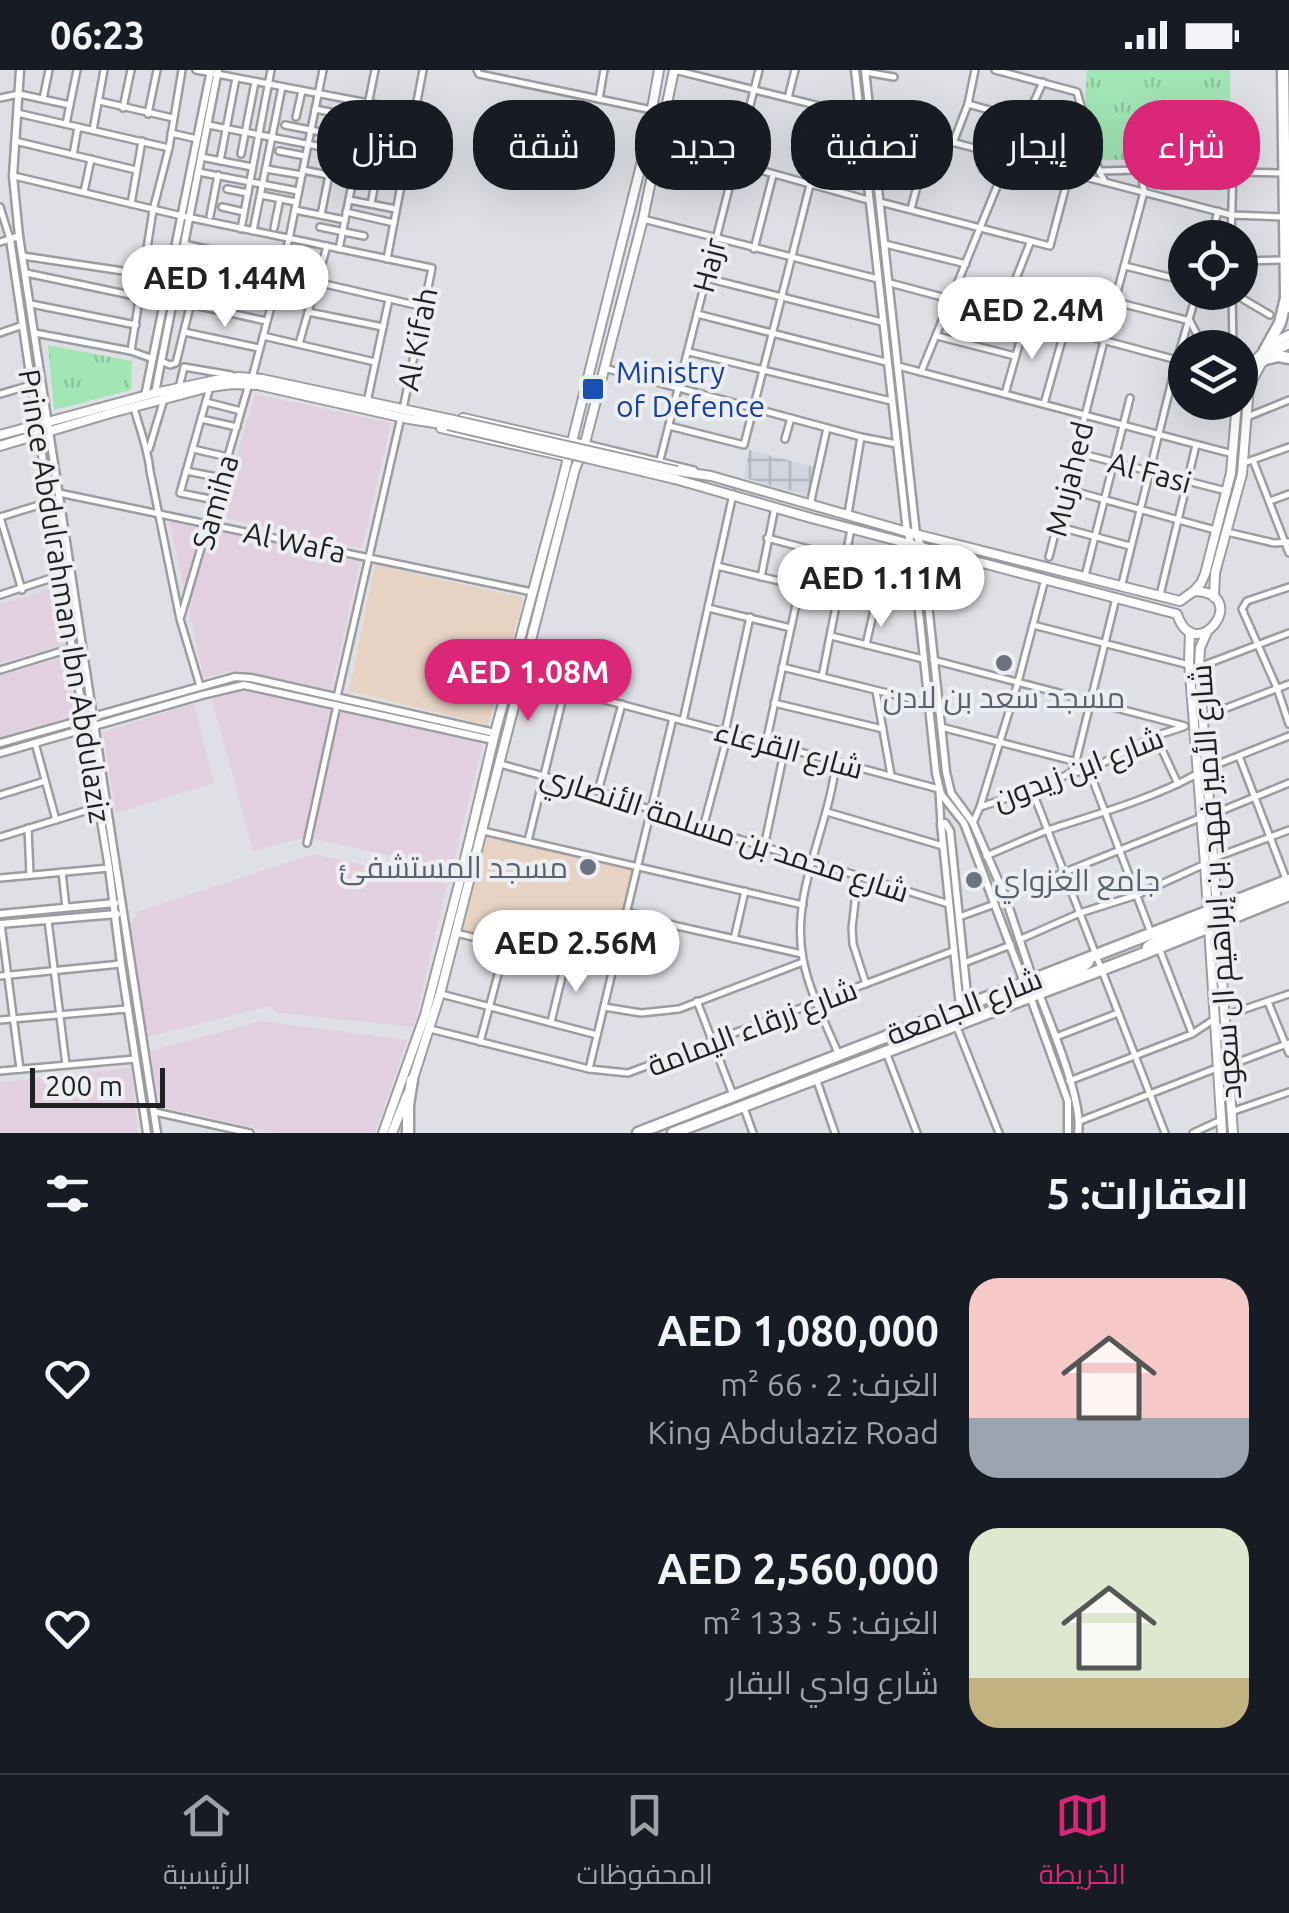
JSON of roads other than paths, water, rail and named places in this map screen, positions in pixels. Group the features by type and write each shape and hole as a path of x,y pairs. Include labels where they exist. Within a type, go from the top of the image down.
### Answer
{"main road":[{"path":"654,100 659,70"},
{"path":"668,100 674,70"},
{"path":"1258,367 1288,302 1283,70"},
{"path":"384,1133 425,1015 635,189"},
{"path":"392,1133 440,994 649,190"},
{"path":"1258,361 1289,335"},
{"path":"1265,354 1289,344"},
{"path":"1265,354 1289,358"},
{"path":"0,446 43,428 150,395 238,376 542,452 732,494"},
{"path":"0,435 250,381 367,402 402,415 572,442 1180,601 1203,579 1226,491 1236,420"},
{"path":"1214,597 1214,578 1248,462 1247,420"},
{"path":"451,421 676,475 852,529 1116,598"},
{"path":"542,452 549,438"},
{"path":"601,462 602,450"},
{"path":"676,475 712,476"},
{"path":"1194,591 1214,597"},
{"name":"شارع الأمير فهد بن إبراهيم ال سعود","path":"1213,916 1189,726 1194,666 1207,632 1219,618 1220,606 1214,597"},
{"name":"شارع الأمير فهد بن إبراهيم ال سعود","path":"1116,598 1177,614 1181,625 1190,632 1207,632"},
{"name":"شارع الأمير فهد بن إبراهيم ال سعود","path":"1190,632 1203,717 1214,858 1217,1068 1222,1133"},
{"path":"500,718 502,725 507,725 529,650"},
{"name":"شارع الجامعة","path":"641,1132 964,1006 1101,970 1159,948 1213,916 1288,882"},
{"name":"شارع الجامعة","path":"673,1133 976,1018 1093,956 1151,934 1289,895"},
{"path":"1140,955 1162,938 1213,916"},
{"name":"شارع الأمير فهد بن إبراهيم ال سعود","path":"1219,1018 1228,1066 1233,1133"},
{"path":"408,1133 412,1080"}],"street":[{"name":"Prince Abdulrahman Ibn Abdulaziz","path":"20,70 13,176 35,333 49,502 117,903"},
{"path":"43,99 49,70"},
{"path":"66,124 77,70"},
{"path":"93,130 104,70"},
{"path":"124,108 131,70"},
{"path":"148,114 157,70"},
{"path":"132,351 154,210 182,70"},
{"path":"196,70 348,100"},
{"path":"241,228 272,70"},
{"name":"Samiha","path":"180,619 282,266 323,70"},
{"path":"369,100 375,70"},
{"path":"418,100 424,70"},
{"path":"477,70 479,74 599,100 604,70"},
{"path":"674,70 795,100"},
{"name":"Hajr","path":"751,100 759,70"},
{"path":"788,98 795,70"},
{"path":"855,70 858,100"},
{"path":"973,149 953,144 975,70"},
{"path":"995,70 1077,92 1079,100"},
{"path":"868,100 865,71 894,77"},
{"path":"174,275 184,244 185,217 198,172 201,139 208,125 214,72"},
{"path":"150,395 214,72"},
{"path":"220,160 236,78"},
{"path":"241,154 255,82"},
{"path":"1035,100 1044,82"},
{"path":"253,231 282,87"},
{"path":"296,117 302,91"},
{"path":"0,98 18,94 70,105"},
{"path":"98,102 174,118"},
{"path":"968,104 973,105"},
{"path":"17,113 169,148"},
{"path":"208,125 317,146"},
{"path":"286,125 317,131"},
{"path":"73,155 78,127"},
{"path":"171,133 201,139"},
{"path":"15,141 136,170"},
{"path":"131,204 142,141"},
{"path":"280,151 306,156"},
{"path":"201,157 253,167"},
{"path":"84,192 91,159"},
{"path":"266,168 317,174"},
{"path":"198,172 298,191"},
{"path":"1260,172 1285,173"},
{"path":"754,249 773,174 791,179"},
{"path":"13,176 387,259 400,190"},
{"path":"210,216 218,176"},
{"path":"1103,178 1106,183"},
{"path":"1103,182 1231,216 1286,217"},
{"path":"227,188 248,193"},
{"path":"320,215 326,190"},
{"path":"339,249 351,190"},
{"path":"371,204 374,190"},
{"name":"Hajr","path":"660,460 729,190"},
{"path":"669,426 744,445 809,190"},
{"path":"832,190 868,200"},
{"path":"867,190 897,444 912,533 922,548 946,772 951,793 973,823 1020,939 1031,988 1068,1101 1068,1131 1057,1133"},
{"path":"879,190 940,824 959,917 964,1006"},
{"path":"910,209 915,190"},
{"path":"921,372 996,190"},
{"path":"880,202 1050,246 1065,190"},
{"path":"1231,220 1233,190"},
{"name":"Mujahed","path":"1049,556 1144,192"},
{"path":"260,195 345,220"},
{"path":"274,228 280,199"},
{"path":"349,200 396,209"},
{"path":"0,207 10,238"},
{"path":"222,207 244,212"},
{"path":"1216,220 1218,211"},
{"path":"346,212 394,223"},
{"path":"642,219 878,279"},
{"path":"320,226 364,236"},
{"path":"0,242 19,236"},
{"name":"Prince Abdulrahman Ibn Abdulaziz","path":"10,238 32,384 58,493 94,715 90,727 98,807 117,903"},
{"path":"1002,314 1031,242"},
{"path":"184,244 282,266"},
{"path":"885,244 966,264"},
{"path":"299,344 327,246"},
{"path":"35,333 132,351 170,365 176,362 204,250"},
{"path":"23,256 143,274"},
{"path":"223,282 229,256"},
{"name":"Al Kifah","path":"307,843 432,268 387,259"},
{"path":"1258,261 1286,260"},
{"path":"1126,266 1168,277"},
{"path":"16,273 140,297"},
{"path":"197,275 274,294"},
{"path":"706,278 882,322"},
{"path":"316,282 424,307"},
{"path":"890,284 1168,358"},
{"path":"367,402 389,299"},
{"path":"1116,302 1190,321 1195,330"},
{"path":"30,304 136,325"},
{"path":"190,304 267,322"},
{"path":"1044,404 1071,308"},
{"path":"1258,308 1270,315"},
{"path":"1187,330 1193,310"},
{"path":"308,312 383,327"},
{"path":"697,314 886,362"},
{"path":"1005,394 1026,320"},
{"path":"0,332 23,325"},
{"path":"184,332 260,348"},
{"path":"263,336 375,362"},
{"path":"937,336 1015,356"},
{"path":"689,352 891,401"},
{"path":"898,366 1233,454"},
{"path":"179,388 184,367 238,376"},
{"path":"604,368 897,444"},
{"path":"0,394 32,384"},
{"path":"210,387 180,492 215,500"},
{"path":"1122,584 1168,395"},
{"path":"1085,576 1130,398"},
{"path":"148,449 164,399"},
{"path":"1258,413 1289,400"},
{"path":"206,402 241,411"},
{"path":"134,407 148,449 180,619 200,686"},
{"path":"785,440 791,418"},
{"path":"201,419 237,426"},
{"path":"451,421 572,442"},
{"path":"810,505 827,428"},
{"path":"848,514 861,437"},
{"path":"1160,596 1196,445"},
{"path":"585,446 660,460 712,476"},
{"path":"1289,447 1248,462 1270,501 1289,553"},
{"path":"193,449 228,457"},
{"name":"Al Fasi","path":"1075,452 1226,491"},
{"path":"186,471 222,478"},
{"path":"1066,489 1216,530"},
{"name":"Al Wafa","path":"58,493 532,592"},
{"path":"683,721 732,494"},
{"path":"1270,501 1289,494"},
{"path":"22,590 0,517 49,502"},
{"path":"761,577 774,507"},
{"path":"1056,526 1130,546"},
{"path":"822,677 852,529"},
{"path":"1227,532 1287,543"},
{"path":"768,538 915,578"},
{"path":"0,552 10,549"},
{"path":"1038,563 1049,556 1054,567"},
{"path":"717,566 837,595"},
{"path":"866,644 884,570"},
{"path":"0,595 70,572"},
{"path":"980,807 1045,580"},
{"path":"766,743 800,586"},
{"path":"1289,586 1244,604 1243,611 1289,724"},
{"path":"1071,774 1116,598"},
{"path":"708,608 791,628"},
{"path":"703,828 750,617"},
{"path":"1033,624 1194,666 1289,634"},
{"path":"830,636 923,659"},
{"path":"0,670 72,648"},
{"path":"933,660 1189,726"},
{"path":"782,668 928,703"},
{"path":"11,750 4,747 4,742 235,677 494,736"},
{"name":"شارع القرعاء","path":"522,678 836,762 938,785"},
{"path":"1203,717 1289,684"},
{"path":"0,753 202,694 244,686 337,701"},
{"path":"528,841 565,689"},
{"path":"876,690 891,776"},
{"path":"774,703 882,728"},
{"path":"598,791 622,704"},
{"path":"590,1068 673,718"},
{"name":"شارع ابن زيدون","path":"973,823 980,807 1089,770 1155,736 1189,726"},
{"path":"941,727 1076,762 1089,770 1151,934"},
{"path":"1155,736 1178,784"},
{"path":"1208,768 1289,736"},
{"path":"35,743 56,820"},
{"path":"764,847 786,748"},
{"path":"1239,756 1288,882"},
{"path":"836,762 803,905 802,958 838,1054"},
{"name":"شارع محمد بن مسلمة الأنصاري","path":"500,764 598,791 703,828 949,904"},
{"path":"986,856 1048,830 1106,813 1197,774"},
{"path":"0,795 46,780"},
{"path":"1211,815 1289,783"},
{"path":"938,785 964,823 1011,945 1055,1038 1080,1129 1217,1068"},
{"path":"1032,790 1093,956 1165,1133"},
{"path":"0,837 98,807"},
{"path":"826,812 943,846"},
{"path":"1005,896 1200,818"},
{"path":"940,824 945,823 950,831 949,904 964,1006"},
{"path":"28,828 30,875"},
{"path":"1214,858 1289,830"},
{"path":"483,831 803,905"},
{"path":"1020,939 1080,913 1137,895 1205,864"},
{"path":"0,878 109,868"},
{"path":"62,872 66,908"},
{"path":"858,876 853,944 866,984"},
{"path":"734,938 745,891"},
{"path":"0,914 117,903 158,1133"},
{"path":"959,917 995,904"},
{"path":"628,912 802,958"},
{"path":"20,1069 1,924 119,913"},
{"path":"119,913 120,964 147,1133"},
{"path":"48,920 66,1065"},
{"path":"456,933 613,971"},
{"path":"480,1042 506,944"},
{"path":"964,963 1011,945"},
{"path":"1159,948 1192,1034"},
{"name":"شارع زرقاء اليمامة","path":"430,1029 590,1068 628,1073 953,950"},
{"path":"604,1007 660,1013 697,1002 802,958"},
{"path":"551,1022 566,960"},
{"path":"0,976 120,964"},
{"path":"440,994 597,1035"},
{"path":"1069,1081 1192,1034 1219,1018 1289,994"},
{"path":"697,1002 732,1095"},
{"path":"1268,1002 1289,1053"},
{"path":"0,1020 128,1008"},
{"path":"1055,1038 1118,1013"},
{"path":"956,1025 999,1133"},
{"path":"1228,1066 1287,1044"},
{"path":"886,1052 917,1133"},
{"path":"0,1071 135,1059"},
{"path":"816,1078 836,1133"},
{"path":"1231,1112 1289,1092"},
{"path":"743,1106 753,1133"},
{"path":"155,1112 250,1133"},
{"path":"1193,1133 1221,1120"}],"place":[{"name":"Ministry of Defence","path":"593,389"},
{"name":"مسجد سعد بن لادن","path":"1004,663"},
{"name":"مسجد المستشفئ","path":"588,867"},
{"name":"جامع الغزواي","path":"974,880"}]}
